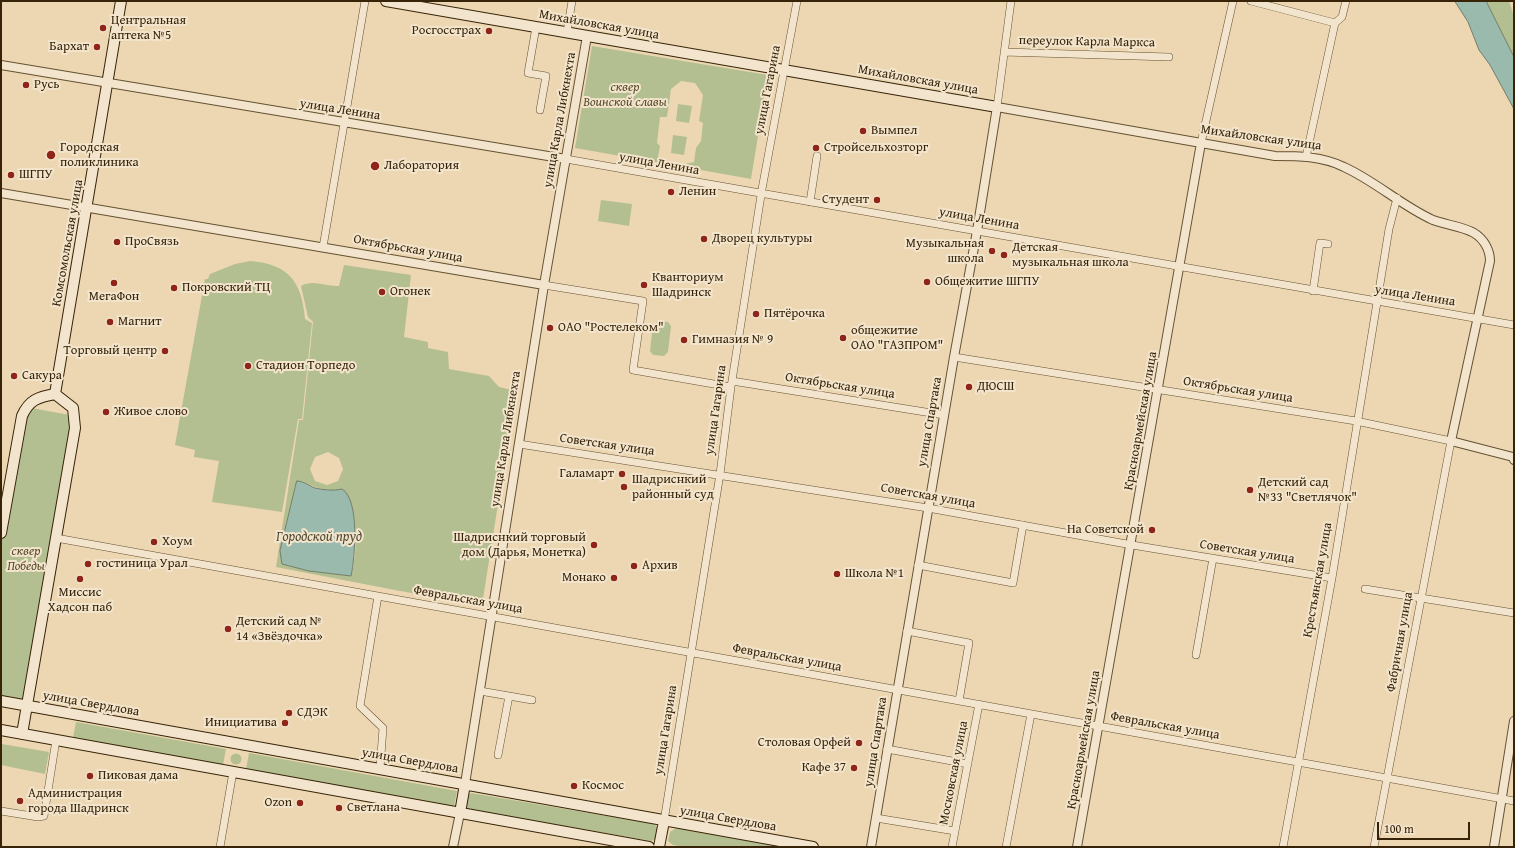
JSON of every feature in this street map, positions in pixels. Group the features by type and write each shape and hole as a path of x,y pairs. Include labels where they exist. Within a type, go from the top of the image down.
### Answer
{"main road":[{"name":"Комсомольская улица","path":"55,394 121,1"},
{"name":"Михайловская улица","path":"386,1 997,107"},
{"path":"1,530 22,416 32,401 40,397 55,394 73,408 75,428 22,734"},
{"name":"улица Свердлова","path":"1,700 813,847"},
{"path":"1,730 650,847"},
{"name":"улица Карла Либкнехта","path":"460,813 465,784"},
{"name":"улица Гагарина","path":"659,847 664,821"}],"street":[{"path":"323,247 365,1"},
{"name":"улица Карла Либкнехта","path":"567,32 572,1"},
{"name":"улица Гагарина","path":"664,821 720,474 761,194 797,1"},
{"name":"улица Спартака","path":"871,847 918,565 977,231 997,107 1011,1"},
{"name":"Красноармейская улица","path":"1077,847 1132,545 1201,143 1233,1"},
{"path":"1251,1 1335,23"},
{"path":"1306,157 1335,23 1342,17 1346,1"},
{"path":"536,27 528,73 546,76 540,110"},
{"name":"улица Карла Либкнехта","path":"465,784 544,285 587,36"},
{"name":"переулок Карла Маркса","path":"1004,52 1169,56"},
{"name":"улица Ленина","path":"1,65 566,160 977,231 1377,303 1514,325"},
{"name":"Михайловская улица","path":"997,107 1275,156 1306,157 1344,166 1433,220 1473,233 1487,247 1490,254 1490,261 1451,441"},
{"path":"810,202 817,156"},
{"name":"Октябрьская улица","path":"1,193 643,301 633,370 944,416"},
{"name":"Крестьянская улица","path":"1283,847 1297,763 1332,578 1356,421 1389,229 1397,198"},
{"path":"1313,291 1320,243 1328,244"},
{"name":"Октябрьская улица","path":"954,357 1356,421 1451,441 1514,458"},
{"name":"Фабричная улица","path":"1374,847 1420,598 1451,441"},
{"name":"Советская улица","path":"519,444 720,474 928,508 1132,545 1332,578"},
{"path":"918,565 1013,583 1023,525"},
{"name":"Февральская улица","path":"56,538 1514,801"},
{"path":"1196,655 1213,558"},
{"path":"1365,589 1514,614"},
{"path":"378,596 360,706 383,728 380,768"},
{"path":"907,631 969,642 958,701"},
{"path":"480,691 532,700"},
{"path":"498,755 508,696"},
{"name":"Московская улица","path":"952,847 979,704"},
{"path":"1006,847 1031,714"},
{"path":"1494,847 1514,721"},
{"path":"1,811 38,817 44,816 56,740"},
{"path":"887,749 968,764"},
{"path":"220,847 233,772"},
{"name":"улица Карла Либкнехта","path":"453,847 460,813"},
{"path":"876,818 955,831"}],"green space":[{"path":"1486,1 1509,1 1514,16 1514,57"},
{"name":"сквер Воинской славы","path":"592,46 768,75 751,179 684,167 685,164 694,162 696,148 701,141 703,123 699,121 703,95 695,83 681,81 671,89 667,117 660,117 657,143 660,146 658,157 666,161 666,164 575,148"},
{"path":"678,104 692,106 689,123 676,121"},
{"path":"673,135 687,137 684,155 671,153"},
{"path":"601,200 632,204 629,226 598,221"},
{"name":"Стадион Торпедо","path":"250,261 275,266 291,277 297,285 301,295 305,319 312,323 302,419 298,419 282,512 212,502 219,461 194,457 195,450 175,445 205,279 208,279 210,274 235,264"},
{"path":"344,265 411,275 404,337 428,342 428,348 448,352 449,369 489,376 499,387 516,391 482,605 276,567 299,420 303,420 313,322 308,317 301,286 315,283 339,286","holes":["328,452 339,458 343,469 338,481 327,485 315,481 310,469 315,457","302,481 321,489 342,489 348,497 352,508 356,531 355,555 351,576 309,571 282,564 282,544 292,505 295,485"]},
{"path":"658,321 668,322 671,326 668,352 664,356 653,355 650,351 653,325"},
{"name":"сквер Победы","path":"26,407 75,416 27,705 1,701 1,533"},
{"path":"76,722 226,749 223,765 73,738"},
{"path":"2,744 49,752 45,774 1,765"},
{"path":"249,753 457,791 454,807 246,769"},
{"path":"234,754 238,754 240,755 240,763 234,764 231,761 231,757"},
{"path":"471,793 654,824 659,829 657,839 651,841 468,809 466,806 468,795"},
{"path":"676,828 782,847 684,847 673,845 668,841 670,832"}],"water":[{"path":"1455,1 1486,1 1514,57 1514,109 1490,65 1479,50 1468,22"},
{"name":"Городской пруд","path":"297,481 318,489 342,489 348,495 352,505 355,530 354,556 351,576 309,571 282,564 280,551"}],"place":[{"name":"Центральная аптека №5","path":"103,28"},
{"name":"Росгосстрах","path":"489,31"},
{"name":"Бархат","path":"97,47"},
{"name":"Русь","path":"26,85"},
{"name":"Вымпел","path":"863,131"},
{"name":"Стройсельхозторг","path":"816,148"},
{"name":"Городская поликлиника","path":"51,155"},
{"name":"Лаборатория","path":"375,166"},
{"name":"ШГПУ","path":"11,175"},
{"name":"Ленин","path":"671,192"},
{"name":"Студент","path":"877,200"},
{"name":"Дворец культуры","path":"704,239"},
{"name":"ПроСвязь","path":"117,242"},
{"name":"Музыкальная школа","path":"992,251"},
{"name":"Детская музыкальная школа","path":"1004,255"},
{"name":"Общежитие ШГПУ","path":"927,282"},
{"name":"МегаФон","path":"114,283"},
{"name":"Кванториум Шадринск","path":"644,285"},
{"name":"Покровский ТЦ","path":"174,288"},
{"name":"Огонек","path":"382,292"},
{"name":"Пятёрочка","path":"756,314"},
{"name":"Магнит","path":"110,322"},
{"name":"ОАО \"Ростелеком\"","path":"550,328"},
{"name":"общежитие ОАО \"ГАЗПРОМ\"","path":"843,338"},
{"name":"Гимназия № 9","path":"684,340"},
{"name":"Торговый центр","path":"165,351"},
{"name":"Стадион Торпедо","path":"248,366"},
{"name":"Сакура","path":"14,376"},
{"name":"ДЮСШ","path":"969,387"},
{"name":"Живое слово","path":"106,412"},
{"name":"Галамарт","path":"622,474"},
{"name":"Шадриснкий районный суд","path":"624,487"},
{"name":"Детский сад №33 \"Светлячок\"","path":"1250,490"},
{"name":"На Советской","path":"1152,530"},
{"name":"Хоум","path":"154,542"},
{"name":"Шадриснкий торговый дом (Дарья, Монетка)","path":"594,545"},
{"name":"гостиница Урал","path":"88,564"},
{"name":"Архив","path":"634,566"},
{"name":"Школа №1","path":"837,574"},
{"name":"Монако","path":"614,578"},
{"name":"Миссис Хадсон паб","path":"80,579"},
{"name":"Детский сад № 14 «Звёздочка»","path":"228,629"},
{"name":"СДЭК","path":"289,713"},
{"name":"Инициатива","path":"285,723"},
{"name":"Столовая Орфей","path":"859,743"},
{"name":"Кафе 37","path":"854,768"},
{"name":"Пиковая дама","path":"90,776"},
{"name":"Космос","path":"574,786"},
{"name":"Администрация города Шадринск","path":"20,801"},
{"name":"Ozon","path":"300,803"},
{"name":"Светлана","path":"339,808"}]}
